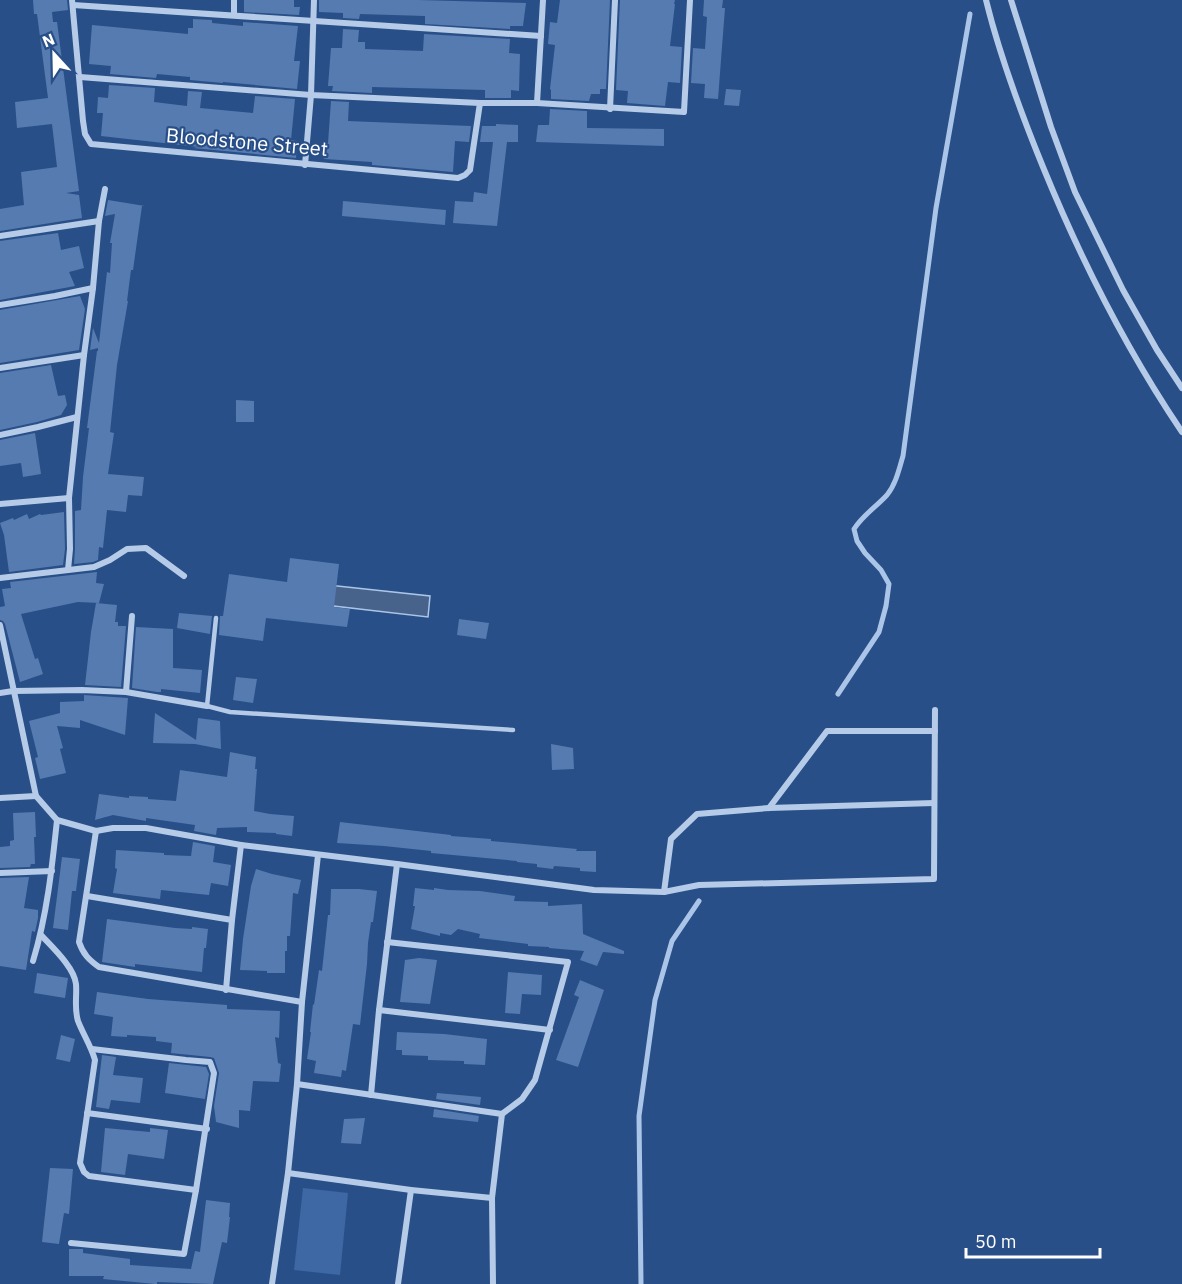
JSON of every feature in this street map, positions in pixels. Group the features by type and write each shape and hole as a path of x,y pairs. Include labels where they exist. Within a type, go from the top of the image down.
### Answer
{"street":[{"path":"234,0 234,15"},
{"path":"305,165 311,95 314,0"},
{"path":"537,103 543,0"},
{"path":"610,109 615,0"},
{"path":"80,77 311,95 480,104 537,103 684,112 690,0"},
{"path":"986,0 1007,73 1030,136 1080,252 1137,362 1182,432"},
{"path":"1011,0 1051,127 1075,192 1123,290 1157,350 1182,388"},
{"path":"72,3 314,23 541,36"},
{"name":"Bloodstone Street","path":"72,3 84,128 92,144 458,178 470,170 480,104"},
{"path":"68,570 69,498 99,221 105,189"},
{"path":"0,236 99,221"},
{"path":"0,305 93,288"},
{"path":"0,368 84,355"},
{"path":"0,435 77,417"},
{"path":"0,504 69,498"},
{"path":"0,578 94,567 128,549 146,548 184,576"},
{"path":"126,692 132,616"},
{"path":"0,625 36,796 57,820 96,831 113,828 146,828 242,845 594,890 664,892 699,885 934,879 935,710"},
{"path":"0,693 82,690 126,692 207,706"},
{"path":"769,808 828,731 935,731"},
{"path":"0,798 36,796"},
{"path":"664,892 671,839 697,814 769,808 934,803"},
{"path":"33,961 41,935 52,871 57,820"},
{"path":"96,831 79,942 82,952 90,960 99,967 302,1002"},
{"path":"226,990 242,845"},
{"path":"272,1284 288,1173 302,1002 318,855"},
{"path":"371,1095 397,864"},
{"path":"0,873 52,871"},
{"path":"87,896 232,920"},
{"path":"41,935 72,971 76,983 75,1010 95,1060 80,1163 84,1172 89,1176 196,1190"},
{"path":"297,1084 502,1114 522,1099 535,1080 568,962 387,942"},
{"path":"379,1010 550,1030"},
{"path":"71,1243 184,1254 207,1129 214,1073 210,1062 92,1049"},
{"path":"87,1113 207,1129"},
{"path":"493,1284 492,1198 502,1114"},
{"path":"288,1173 411,1190 492,1198"},
{"path":"398,1284 411,1190"}],"lane":[{"path":"216,618 207,706 230,712 513,730"}],"shaded area":[{"path":"328,585 430,596 428,617 325,605"},
{"path":"303,1188 348,1193 340,1275 294,1270"}],"building":[{"path":"33,0 67,0 68,10 52,12 53,22 57,22 79,191 66,193 79,195 82,218 0,231 0,209 24,205 21,172 57,167 52,124 17,128 15,102 48,98 37,14 34,14"},
{"path":"244,0 294,0 294,7 300,7 299,15 244,12"},
{"path":"319,0 526,3 523,26 510,26 510,29 425,24 425,16 360,14 359,19 343,18 343,13 319,12"},
{"path":"560,0 610,0 606,89 600,89 600,94 591,94 589,101 551,99 555,45 548,44 550,22 557,23"},
{"path":"620,0 675,0 670,46 682,47 680,83 668,82 665,106 627,103 628,91 616,90"},
{"path":"704,0 723,0 722,8 725,8 718,99 704,98 705,84 691,83 693,48 705,49 707,17 703,16"},
{"path":"193,19 243,26 243,22 298,26 294,61 300,61 297,89 190,80 190,77 157,74 156,78 110,74 111,66 89,64 92,25 188,34 188,28 193,28"},
{"path":"343,29 359,30 358,42 365,42 365,49 423,51 424,34 510,39 509,53 520,54 519,91 511,90 511,98 485,98 485,90 372,87 372,93 332,91 333,86 328,86 331,48 342,48"},
{"path":"109,85 155,88 154,102 187,106 188,91 202,92 200,108 253,113 255,96 295,99 291,140 297,141 296,158 101,136 103,113 97,113 98,97 108,98"},
{"path":"726,89 741,90 739,106 724,105"},
{"path":"331,101 349,102 348,121 471,126 469,142 455,141 453,172 372,165 372,162 324,159 325,143 328,143"},
{"path":"550,109 587,111 587,128 664,129 664,146 536,142 538,125 549,125"},
{"path":"496,124 518,125 518,142 507,142 497,226 453,223 455,201 473,202 474,192 487,194 493,142 480,142 482,126 496,126"},
{"path":"108,200 145,206 142,206 117,365 110,432 114,433 108,474 144,477 142,496 128,495 126,512 107,510 103,548 99,547 98,560 74,564 75,511 81,510 89,428 87,428 98,348 90,350 93,328 99,343 107,272 110,273 112,243 110,243 115,214 105,216"},
{"path":"343,201 446,210 445,225 342,216"},
{"path":"58,233 61,250 79,246 84,268 69,272 75,286 0,300 0,241"},
{"path":"80,296 85,309 79,350 0,363 0,310"},
{"path":"51,365 58,396 65,395 67,405 61,415 0,430 0,373"},
{"path":"236,400 254,401 254,422 236,422"},
{"path":"35,433 41,474 23,477 21,463 0,466 0,440"},
{"path":"64,512 63,565 9,572 0,523 27,514 29,519 40,514"},
{"path":"290,558 339,564 334,607 350,609 347,627 266,618 263,641 219,635 220,616 223,616 229,574 287,582"},
{"path":"97,572 96,583 104,584 99,603 78,602 21,614 35,659 38,658 43,674 20,682 5,624 0,620 0,607 5,606 2,589 11,588 10,582"},
{"path":"96,603 117,605 115,622 118,622 118,626 126,626 121,687 85,685"},
{"path":"179,613 212,616 210,634 177,628"},
{"path":"459,619 489,623 486,639 457,635"},
{"path":"136,627 173,629 173,668 202,670 200,693 161,689 161,692 157,692 132,688"},
{"path":"236,677 257,679 253,703 233,700"},
{"path":"84,695 128,698 125,735 80,720 80,728 57,726 66,773 40,779 35,758 38,757 29,721 60,713 60,702 84,701"},
{"path":"155,713 196,740 198,718 220,721 221,749 195,744 153,743"},
{"path":"551,744 573,748 574,769 552,770"},
{"path":"230,752 256,757 254,811 294,816 292,836 247,832 247,827 217,828 216,835 194,831 195,825 146,818 146,821 113,815 95,820 99,794 176,801 180,770 227,777"},
{"path":"35,812 35,864 31,864 30,867 0,868 0,847 10,846 10,841 14,840 13,813"},
{"path":"340,822 577,849 576,851 596,851 596,872 580,871 580,868 537,867 537,864 431,853 431,851 337,843"},
{"path":"193,842 215,846 213,862 231,865 228,886 211,883 209,895 161,890 160,899 113,893 117,869 115,868 116,850 191,856"},
{"path":"62,857 80,859 76,891 72,891 68,930 53,928"},
{"path":"256,869 301,880 298,894 293,893 290,936 287,936 287,951 285,951 285,973 240,970 251,886"},
{"path":"29,877 24,908 38,910 38,918 35,932 32,931 26,970 0,966 0,878"},
{"path":"415,888 480,891 515,896 514,901 548,902 548,906 582,904 583,934 624,951 624,954 603,952 597,966 580,960 584,951 528,946 528,944 479,938 480,934 458,929 451,935 440,933 440,936 411,929"},
{"path":"331,889 377,891 368,943 360,1025 353,1024 346,1071 342,1070 341,1077 314,1073 316,1061 307,1059 313,1004 319,970 322,971 328,915 330,915"},
{"path":"107,919 175,928 208,929 202,972 102,962"},
{"path":"419,958 437,960 430,1004 400,1002 405,960"},
{"path":"508,972 542,975 541,995 522,994 520,1014 505,1013"},
{"path":"37,973 68,978 65,998 34,993"},
{"path":"580,980 604,990 578,1067 556,1060 579,997 574,995"},
{"path":"97,992 148,999 227,1005 227,1009 280,1011 279,1038 275,1037 278,1063 281,1064 279,1082 253,1081 250,1111 239,1110 239,1128 216,1122 214,1106 219,1073 214,1058 171,1053 172,1043 156,1041 156,1037 111,1036 113,1017 94,1014"},
{"path":"397,1032 487,1039 485,1065 464,1064 464,1061 428,1060 428,1056 402,1055 402,1050 396,1050"},
{"path":"61,1035 75,1039 70,1062 56,1059"},
{"path":"102,1055 116,1057 113,1075 143,1078 140,1103 111,1100 109,1109 96,1107"},
{"path":"169,1063 206,1067 209,1074 205,1099 165,1093"},
{"path":"437,1093 481,1097 480,1105 436,1099"},
{"path":"434,1109 479,1116 478,1122 433,1117"},
{"path":"365,1118 361,1144 341,1143 344,1119"},
{"path":"105,1128 150,1132 150,1128 168,1130 164,1159 128,1154 125,1175 101,1172"},
{"path":"50,1168 73,1169 69,1214 64,1213 59,1244 42,1242"},
{"path":"206,1200 230,1203 227,1243 222,1242 213,1284 157,1282 155,1284 103,1279 104,1276 69,1276 69,1249 83,1249 83,1253 130,1259 130,1265 191,1269 195,1251 200,1252"}],"waterway":[{"path":"838,694 879,632 886,606 889,584 881,570 857,541 854,529 890,491 903,456 936,208 970,14"},
{"path":"641,1284 639,1116 655,1000 672,941 699,901"}]}
